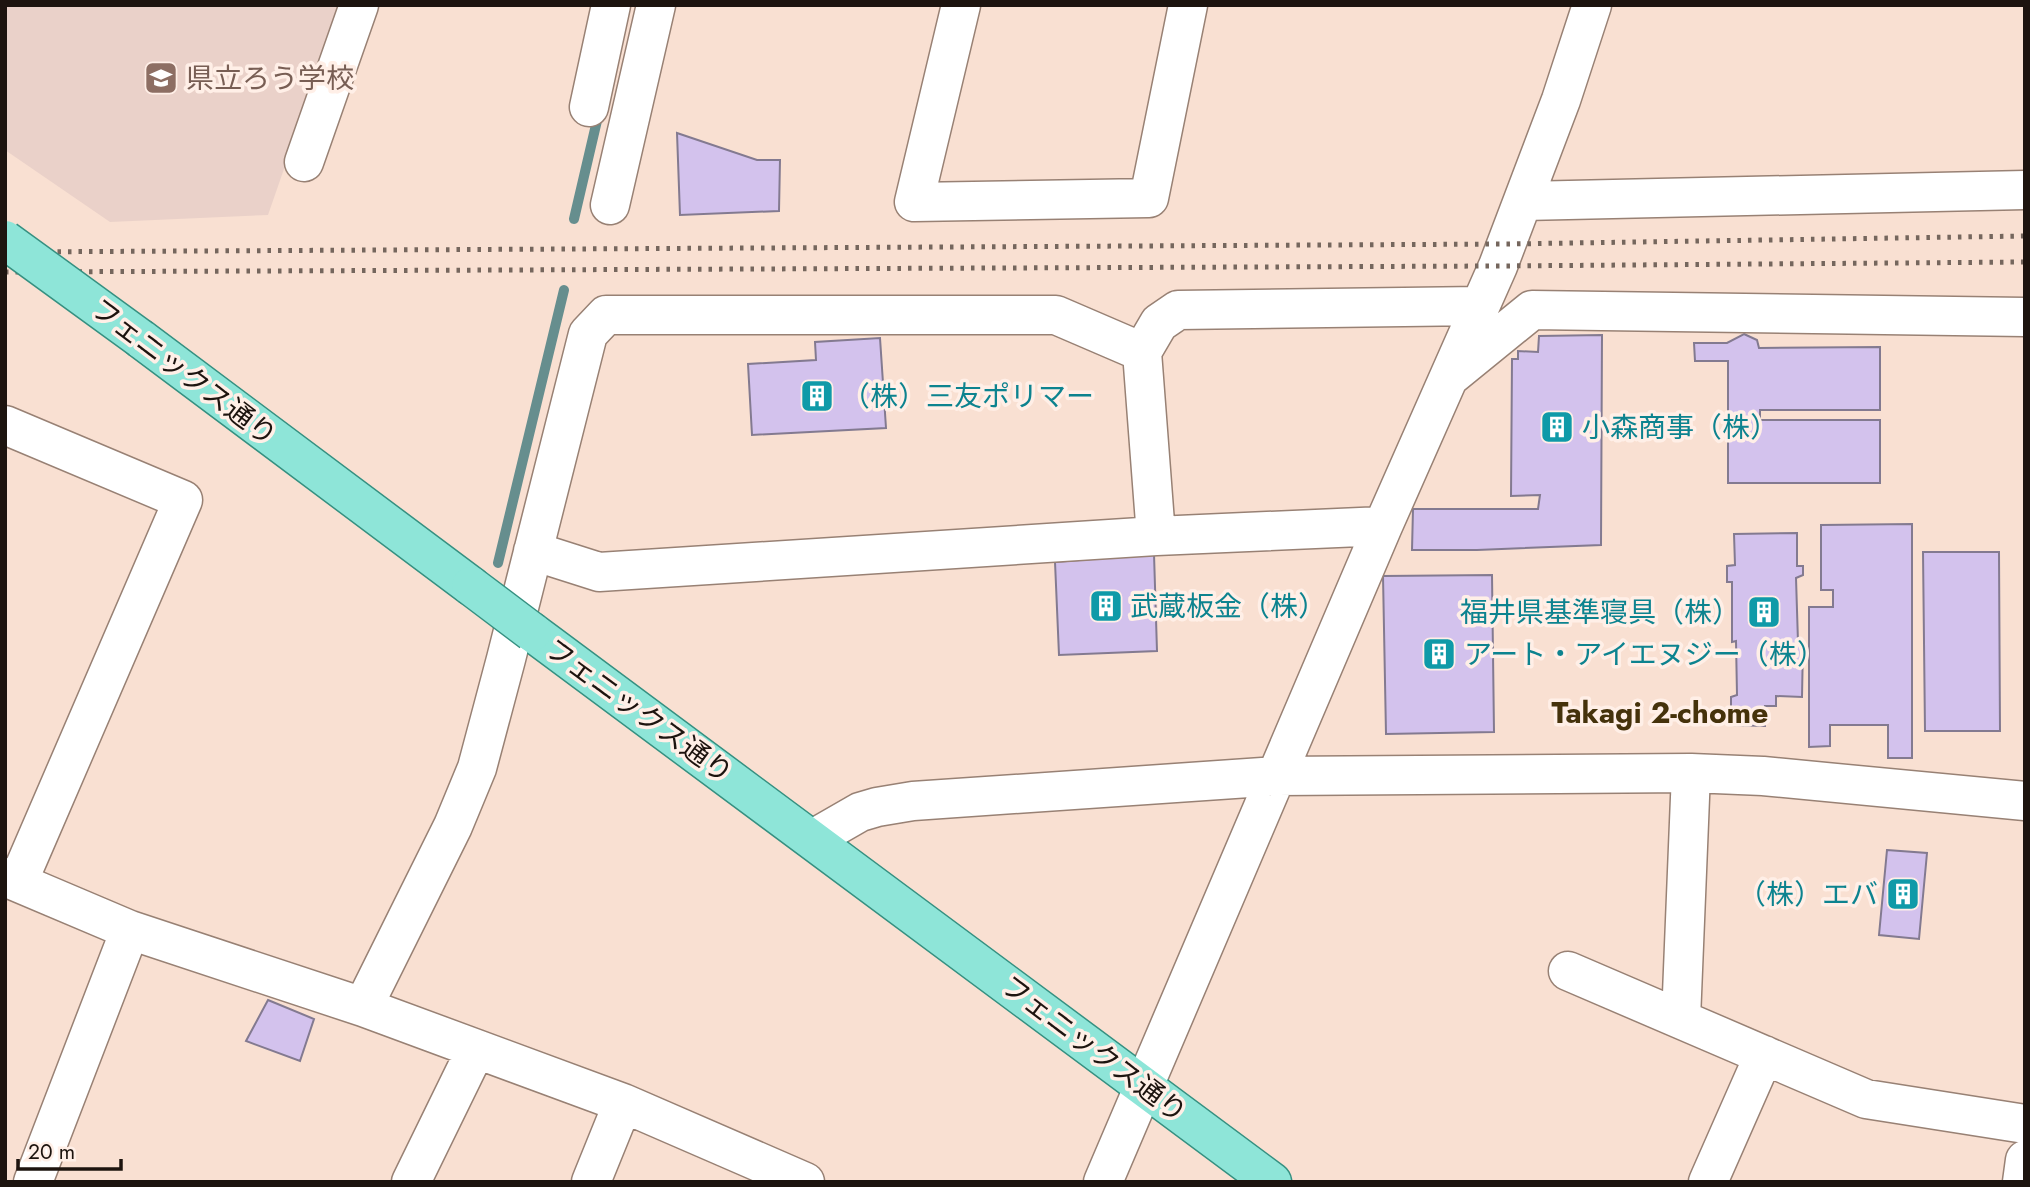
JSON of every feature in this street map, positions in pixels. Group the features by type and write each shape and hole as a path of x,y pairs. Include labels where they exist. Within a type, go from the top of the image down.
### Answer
{"main road":[{"name":"フェニックス通り","path":"5,240 1272,1182"}],"street":[{"path":"304,162 359,5"},
{"path":"589,107 611,5"},
{"path":"610,205 656,5"},
{"path":"961,5 914,202 1149,198 1188,5"},
{"path":"1102,1182 1383,526 1498,267 1561,100 1592,5"},
{"path":"1523,201 2025,190"},
{"path":"1156,536 1142,352 1159,323 1178,310 1480,306"},
{"path":"1448,379 1532,310 2025,317"},
{"path":"363,1007 453,826 477,768 588,334 606,315 1056,315 1142,352"},
{"path":"5,425 183,500 11,880 130,930 363,1007 623,1103 804,1182"},
{"path":"533,551 599,572 1156,536 1383,526"},
{"path":"1681,1019 1690,773"},
{"path":"813,839 859,812 913,801 1277,776 1690,773 1763,776 2025,801"},
{"path":"33,1182 130,930"},
{"path":"1568,971 1866,1099 2025,1125"},
{"path":"411,1182 476,1049"},
{"path":"1708,1182 1764,1055"},
{"path":"591,1182 623,1103"},
{"path":"2022,1182 2025,1160"}],"shaded area":[{"name":"県立ろう学校","path":"5,5 341,5 268,215 110,222 5,150"}],"building":[{"path":"677,133 757,160 780,160 779,211 680,215"},
{"path":"1744,334 1757,340 1759,348 1880,347 1880,410 1760,410 1760,420 1880,420 1880,483 1728,483 1728,361 1695,361 1694,343 1727,343"},
{"name":"小森商事（株）","path":"1602,335 1601,545 1412,550 1413,509 1538,509 1540,495 1511,496 1512,359 1518,359 1518,351 1538,352 1539,336"},
{"name":"（株）三友ポリマー","path":"880,338 886,428 752,435 748,364 816,360 815,342"},
{"path":"1912,524 1912,758 1888,758 1888,725 1830,725 1830,746 1809,747 1809,607 1833,607 1833,590 1821,590 1821,525"},
{"name":"福井県基準寝具（株）","path":"1797,533 1797,566 1803,566 1803,575 1796,578 1798,642 1803,644 1802,697 1776,696 1776,706 1765,706 1765,726 1731,725 1731,697 1737,695 1736,641 1732,642 1732,582 1727,582 1727,566 1735,565 1734,534"},
{"path":"1923,552 1999,552 2000,731 1925,731"},
{"name":"武蔵板金（株）","path":"1154,554 1157,651 1059,655 1055,562"},
{"name":"アート・アイエヌジー（株）","path":"1492,575 1494,732 1386,734 1383,576"},
{"name":"（株）エバ","path":"1887,850 1927,853 1919,939 1879,935"},
{"path":"268,1000 314,1019 300,1061 246,1041"}],"waterway":[{"path":"574,219 599,112"},
{"path":"498,563 564,290"}],"railway":[{"path":"5,252 1507,244 2025,236"},
{"path":"5,272 2025,262"}],"place":[{"name":"県立ろう学校","path":"161,78"},
{"name":"（株）三友ポリマー","path":"817,396"},
{"name":"小森商事（株）","path":"1557,427"},
{"name":"武蔵板金（株）","path":"1106,606"},
{"name":"福井県基準寝具（株）","path":"1764,612"},
{"name":"アート・アイエヌジー（株）","path":"1439,654"},
{"name":"（株）エバ","path":"1903,894"}],"district":[{"name":"Takagi 2-chome","path":"1660,712"}]}
